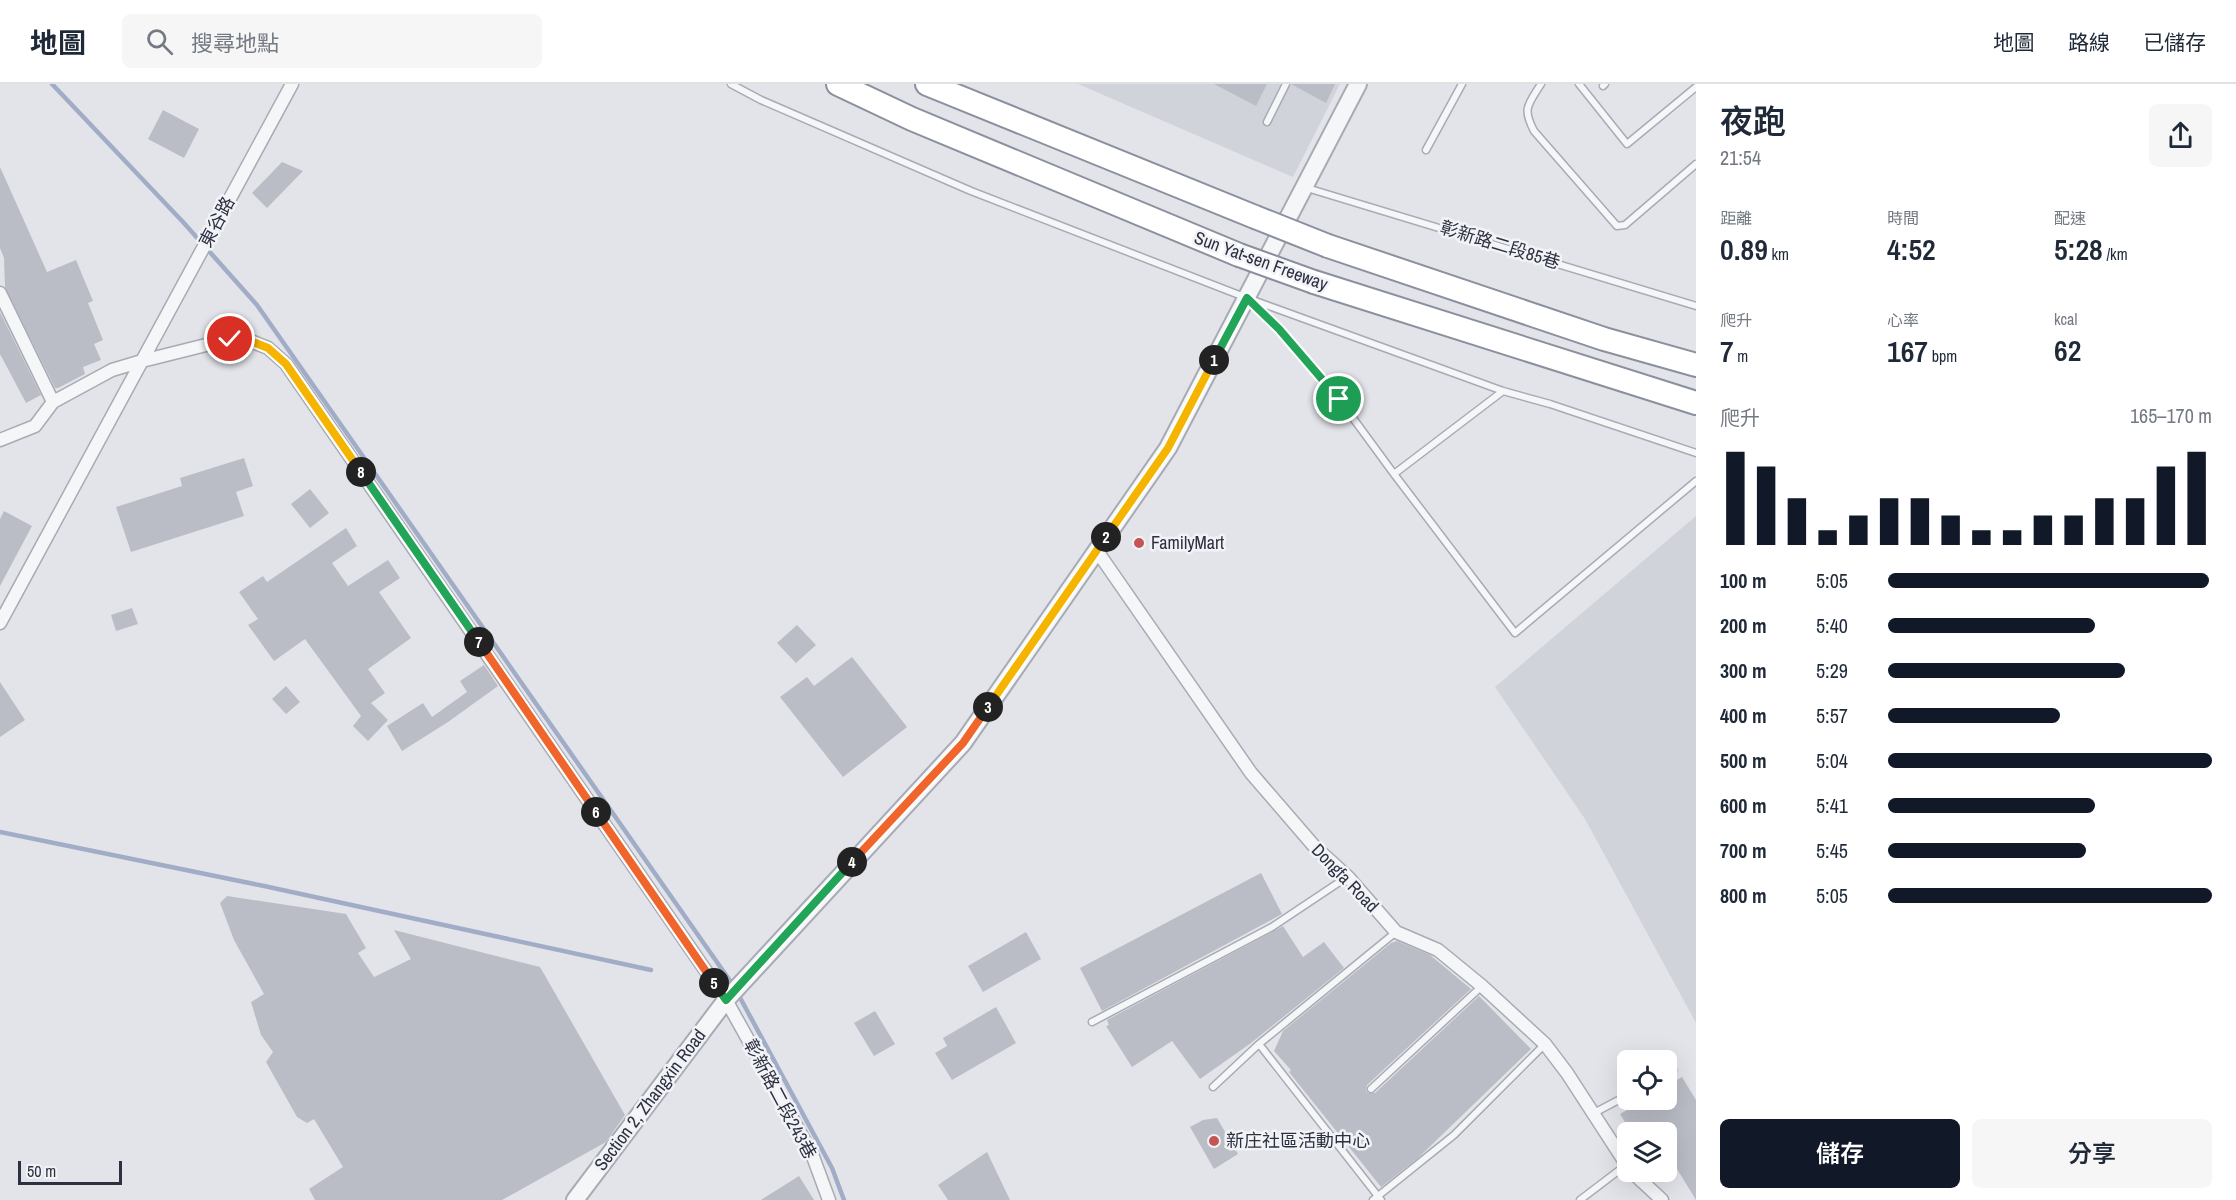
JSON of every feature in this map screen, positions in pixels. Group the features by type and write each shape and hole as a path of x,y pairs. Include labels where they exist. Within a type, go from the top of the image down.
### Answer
{"highway":[{"name":"Sun Yat-sen Freeway","path":"838,84 912,119 1239,255 1314,282 1696,403"},
{"name":"Sun Yat-sen Freeway","path":"927,84 1328,246 1604,339 1696,365"}],"street":[{"name":"東谷路","path":"0,623 292,84"},
{"path":"1097,551 1168,448 1358,84"},
{"path":"0,293 53,402"},
{"path":"0,440 35,426 53,402 112,370 230,339 248,340 268,348 286,364 726,1000"},
{"name":"Dongfa Road","path":"1097,551 1251,772 1314,846 1348,877 1396,932 1438,950 1482,986 1555,1054 1617,1151"},
{"name":"Section 2, Zhangxin Road","path":"574,1200 726,1000 963,743 1097,551"},
{"name":"彰新路二段243巷","path":"726,1000 812,1154 829,1200"},
{"name":"Dongfa Road","path":"1643,1182 1662,1200"}],"lane":[{"path":"731,84 761,100 972,191 1247,298 1503,392 1550,404 1696,453"},
{"path":"1267,122 1286,84"},
{"path":"1426,150 1462,84"},
{"path":"1541,84 1528,105 1527,117 1534,131 1617,226 1625,225 1696,164"},
{"path":"1579,84 1627,144 1696,87"},
{"name":"彰新路二段85巷","path":"1303,186 1696,306"},
{"path":"1247,298 1279,329 1339,399 1515,633 1696,481"},
{"path":"1394,474 1503,392"},
{"path":"1092,1022 1272,927 1348,877"},
{"path":"1213,1086 1259,1044 1396,932"},
{"path":"1371,1089 1482,986"},
{"path":"1259,1044 1378,1199 1454,1135 1545,1044"},
{"path":"1593,1114 1617,1101"},
{"path":"1580,1200 1617,1175"}],"shaded area":[{"path":"1078,84 1340,84 1293,177"},
{"path":"1696,516 1696,1023 1585,819 1495,687"}],"building":[{"path":"1214,84 1267,84 1256,106"},
{"path":"1291,84 1335,84 1326,103"},
{"path":"163,110 199,129 184,158 148,139"},
{"path":"282,162 303,171 267,208 252,193"},
{"path":"0,167 47,272 76,260 93,301 88,303 103,340 94,344 101,360 83,367 85,374 58,388 55,388 5,287 4,258 0,248"},
{"path":"0,312 41,395 26,403 0,354"},
{"path":"244,458 253,486 236,492 244,516 131,552 116,507 182,486 180,478"},
{"path":"310,489 329,513 310,528 291,504"},
{"path":"4,511 32,526 0,586 0,519"},
{"path":"346,528 357,546 332,563 348,586 388,560 400,578 379,592 411,638 368,669 385,693 371,703 388,720 368,741 353,726 361,716 305,639 274,661 248,625 258,619 239,592 263,576 267,582"},
{"path":"132,608 138,624 116,631 111,615"},
{"path":"797,625 816,645 796,663 777,643"},
{"path":"852,657 907,727 843,777 780,697 807,677 814,686"},
{"path":"484,665 498,686 402,751 387,726 423,703 432,717 467,692 460,681"},
{"path":"0,682 25,720 0,737"},
{"path":"286,686 300,702 286,714 272,699"},
{"path":"1261,873 1282,914 1102,1011 1080,968"},
{"path":"227,896 346,914 366,948 358,953 374,977 411,959 394,930 540,967 625,1115 606,1142 502,1200 315,1200 309,1189 343,1167 314,1119 307,1123 297,1117 266,1062 273,1052 261,1035 251,1002 264,994 234,940 220,903"},
{"path":"1283,926 1303,957 1324,942 1344,968 1251,1043 1200,1079 1172,1041 1132,1067 1106,1026 1109,1025 1107,1020"},
{"path":"1026,932 1041,959 983,992 968,966"},
{"path":"1397,941 1430,955 1471,989 1367,1085 1368,1093 1375,1093 1479,996 1531,1049 1418,1158 1381,1187 1274,1051 1283,1031 1391,943"},
{"path":"996,1007 1016,1043 952,1080 935,1053 947,1046 943,1038"},
{"path":"875,1011 895,1044 874,1056 854,1023"},
{"path":"1682,1077 1696,1100 1696,1200 1677,1169 1677,1122 1625,1122 1620,1114 1627,1110 1677,1110 1677,1080"},
{"name":"新庄社區活動中心","path":"1217,1118 1238,1154 1214,1169 1190,1127 1203,1120"},
{"path":"987,1152 1010,1200 948,1200 938,1185"},
{"path":"799,1176 814,1200 761,1200"}],"waterway":[{"path":"52,84 183,222 257,305 733,985"},
{"path":"0,832 264,886 651,970"},
{"path":"737,992 832,1168 844,1200"}],"place":[{"name":"FamilyMart","path":"1139,543"},
{"name":"新庄社區活動中心","path":"1214,1141"}],"route":[{"path":"230,339 248,340 268,348 286,364 726,1000 963,743 1168,448 1247,298 1279,329 1339,399"}]}
